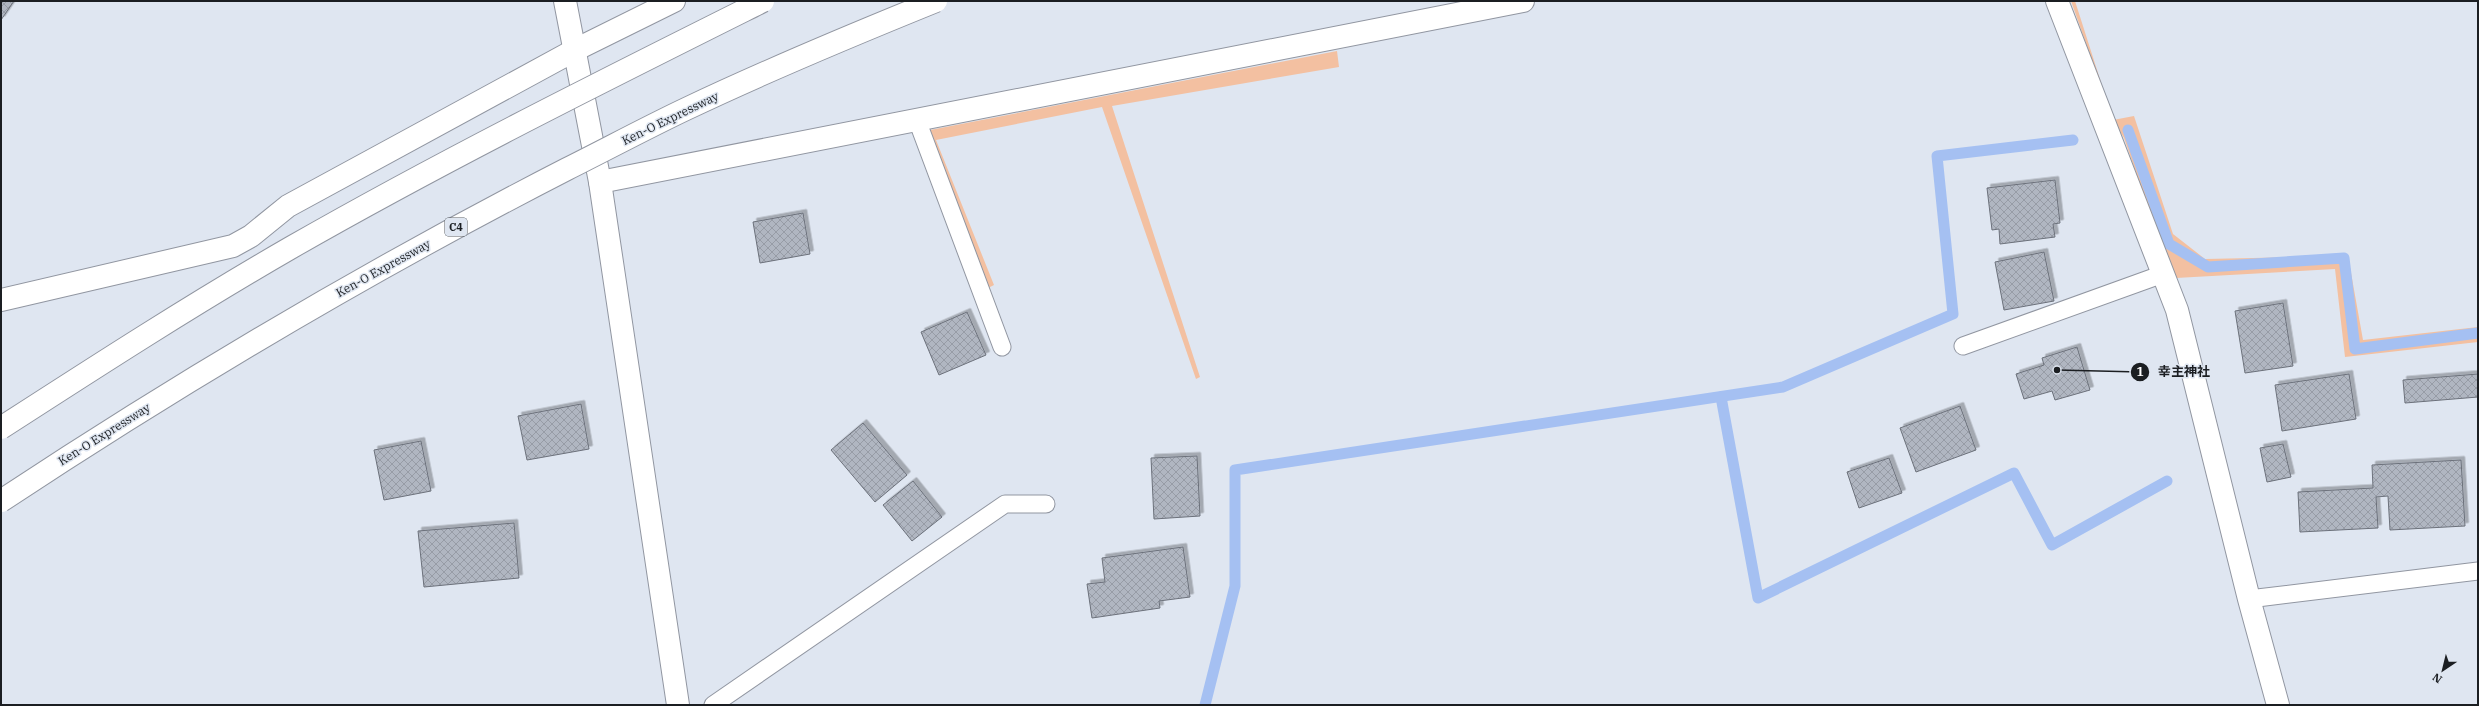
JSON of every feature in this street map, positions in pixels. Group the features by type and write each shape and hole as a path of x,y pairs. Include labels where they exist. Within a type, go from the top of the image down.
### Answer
{"main road":[{"path":"565,1 600,182 678,705"},
{"path":"1,300 233,246 251,236 288,206 574,50 674,1"},
{"path":"1,428 164,323 292,246 615,74 764,1"},
{"name":"Ken-O Expressway","path":"1,501 89,443 252,342 459,224 685,109 844,38 936,1"},
{"path":"600,182 1523,1"},
{"path":"2057,1 2177,310 2249,599 2278,705"}],"lane":[{"path":"917,120 1002,347"},
{"path":"1963,346 2163,274"},
{"path":"713,705 1005,504 1046,504"},
{"path":"2249,599 2478,571"}],"shaded area":[{"path":"2071,1 2075,1 2113,120"},
{"path":"1337,51 1339,67 1112,106 1200,377 1196,379 1102,107 936,140 994,285 988,288 925,131"},
{"path":"2134,116 2173,234 2205,259 2348,256 2363,340 2478,327 2478,342 2345,357 2335,269 2176,278 2155,227 2124,138 2113,120"}],"building":[{"path":"1,1 14,1 1,20"},
{"path":"2055,180 2060,223 2053,224 2055,237 2000,244 1999,229 1992,230 1987,188"},
{"path":"803,213 810,254 760,263 753,222"},
{"path":"2044,252 2054,301 2004,310 1995,262"},
{"path":"2283,303 2293,366 2245,373 2235,311"},
{"path":"967,312 986,355 939,375 921,332"},
{"path":"2077,347 2090,390 2055,400 2052,391 2024,399 2016,374 2044,365 2042,358"},
{"path":"2349,374 2356,419 2282,431 2275,385"},
{"path":"2478,374 2478,397 2405,403 2403,380"},
{"path":"581,404 589,449 527,460 518,416"},
{"path":"1960,406 1976,450 1916,472 1900,428"},
{"path":"863,423 907,475 875,502 831,450"},
{"path":"421,441 431,491 384,500 374,450"},
{"path":"2283,444 2291,477 2267,482 2260,448"},
{"path":"1197,456 1200,516 1154,519 1151,458"},
{"path":"1889,458 1902,493 1859,508 1847,472"},
{"path":"2461,460 2465,526 2390,530 2388,496 2376,497 2378,528 2300,532 2298,492 2373,488 2372,465"},
{"path":"913,481 942,517 912,541 883,505"},
{"path":"514,523 519,578 424,587 418,531"},
{"path":"1183,547 1190,597 1159,601 1160,608 1092,618 1087,584 1105,582 1102,558"}],"waterway":[{"path":"2128,130 2169,244 2208,267 2344,258 2355,349 2478,333"},
{"path":"1205,705 1235,586 1235,470 1783,387 1953,314 1937,156 2073,140"},
{"path":"1721,397 1758,598 2014,473 2052,545 2167,481"}],"place":[{"name":"幸主神社","path":"2057,370"}]}
